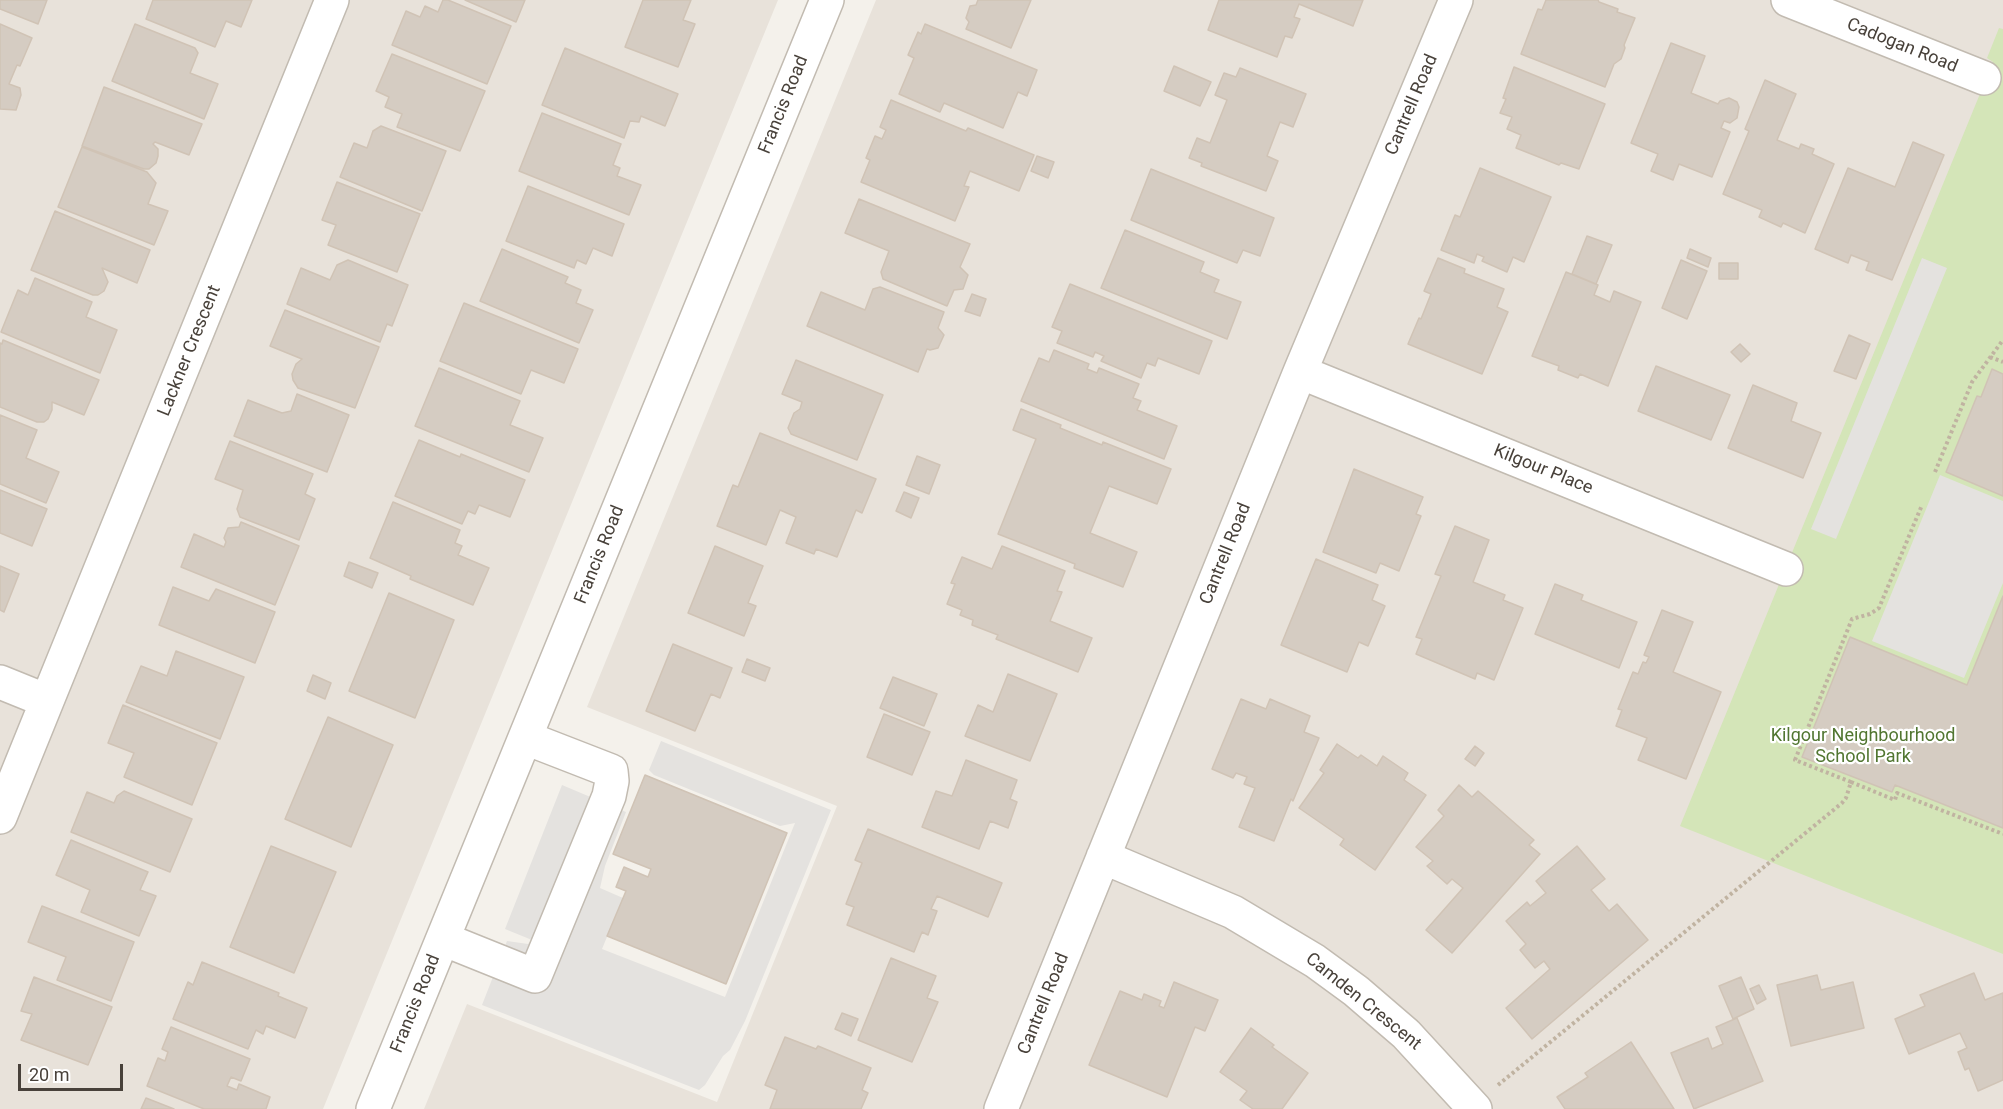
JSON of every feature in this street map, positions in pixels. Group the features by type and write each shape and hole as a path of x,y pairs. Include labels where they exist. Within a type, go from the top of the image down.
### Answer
{"street":[{"name":"Lackner Crescent","path":"0,817 332,0"},
{"name":"Francis Road","path":"373,1109 827,0"},
{"name":"Cantrell Road","path":"1001,1109 1300,372 1456,0"},
{"name":"Cadogan Road","path":"1788,0 1983,78"},
{"name":"Kilgour Place","path":"1300,372 1786,569"},
{"path":"0,682 47,701"},
{"path":"443,939 535,976 548,945 609,796 611,771 526,738"},
{"name":"Camden Crescent","path":"1103,857 1233,912 1315,961 1356,991 1406,1034 1474,1107"}],"path":[{"path":"1935,472 1972,382 2003,340"},
{"path":"1990,357 2003,362"},
{"path":"1922,506 1879,608 1870,614 1852,619 1795,760 1895,800 1897,793 2003,834"},
{"path":"1474,1107 1842,803 1851,783"}],"shaded area":[{"path":"0,0 778,0 323,1109 0,1109"},
{"path":"876,0 2003,0 2003,1109 424,1109 467,1004 717,1102 837,806 587,707"},
{"path":"1922,258 1947,268 1836,539 1811,529"},
{"path":"1940,475 2003,501 2003,583 1964,678 1872,641"},
{"path":"661,741 831,810 745,1021 730,1050 723,1056 705,1085 699,1090 482,1005 507,941 528,944 532,940 505,929 562,785 626,812 605,866 600,888 623,898 602,949 725,997 795,823 780,826 654,775 649,770"}],"green space":[{"name":"Kilgour Neighbourhood School Park","path":"1999,28 2003,29 2003,954 1680,826 1993,62 1987,58"}],"building":[{"path":"0,0 47,0 38,24 0,9"},
{"path":"153,0 252,0 241,27 226,21 215,47 146,19"},
{"path":"443,0 511,26 487,84 392,45 406,11 420,17 425,6 438,12"},
{"path":"465,0 525,0 516,22"},
{"path":"643,0 691,0 683,20 695,24 678,67 625,47"},
{"path":"978,0 1031,0 1011,48 966,29 969,22 966,18 970,6 976,5"},
{"path":"1219,0 1363,0 1353,26 1299,4 1294,17 1300,19 1292,38 1285,36 1277,57 1208,30"},
{"path":"1546,0 1598,0 1618,9 1617,12 1635,18 1621,59 1614,64 1605,87 1521,54 1538,9 1542,10"},
{"path":"0,24 32,38 9,84 20,88 21,95 16,110 0,109"},
{"path":"135,24 195,48 198,53 190,73 218,84 204,119 112,81"},
{"path":"925,24 1037,70 1027,96 1018,92 1003,128 944,103 940,112 899,94 914,58 908,55 918,32 921,34"},
{"path":"1671,43 1705,56 1691,93 1718,104 1729,98 1737,102 1739,107 1737,118 1730,123 1724,121 1721,128 1730,132 1712,177 1679,164 1673,180 1651,171 1658,154 1631,143"},
{"path":"565,48 678,94 665,126 641,116 639,122 630,121 624,138 542,105"},
{"path":"392,54 485,91 460,151 397,127 402,114 385,107 389,97 376,91"},
{"path":"1174,66 1211,82 1200,106 1164,91"},
{"path":"1514,67 1605,104 1579,169 1561,163 1559,165 1516,148 1521,135 1507,129 1512,117 1500,113"},
{"path":"1240,68 1306,94 1293,127 1280,122 1267,156 1278,161 1266,191 1201,166 1202,163 1189,158 1197,138 1210,143 1227,100 1215,95 1224,73 1236,77"},
{"path":"1765,80 1796,94 1777,140 1799,149 1801,144 1814,149 1812,154 1834,164 1805,233 1783,223 1781,227 1759,217 1762,210 1723,194 1749,131 1745,129"},
{"path":"104,87 202,124 189,155 155,142 153,144 158,149 156,163 149,169 144,169 82,146"},
{"path":"891,100 966,131 968,128 1034,155 1019,191 970,171 964,186 969,187 955,221 861,182 870,160 866,158 875,136 882,139 886,130 880,127"},
{"path":"542,113 621,144 613,165 620,168 617,176 641,185 629,215 519,171"},
{"path":"381,126 446,151 422,211 340,177 354,143 367,148 373,131"},
{"path":"1913,142 1944,155 1892,280 1866,270 1869,262 1851,255 1848,263 1815,249 1848,168 1895,187"},
{"path":"82,147 147,172 156,183 148,204 168,211 154,245 58,207"},
{"path":"1037,156 1054,162 1048,178 1031,171"},
{"path":"1480,168 1551,197 1524,262 1513,257 1507,272 1482,261 1484,257 1477,254 1474,263 1441,250 1455,215 1460,217"},
{"path":"1151,169 1274,218 1260,256 1243,250 1237,263 1131,220"},
{"path":"337,182 420,214 397,272 328,245 336,225 322,220"},
{"path":"528,186 624,224 612,256 593,248 586,264 577,260 574,268 506,241"},
{"path":"859,199 970,244 960,267 968,275 963,289 954,290 947,306 883,279 881,272 889,251 845,233"},
{"path":"55,211 150,250 137,283 102,268 108,282 104,291 93,295 31,270"},
{"path":"1125,230 1204,262 1200,272 1219,280 1214,292 1241,302 1227,339 1101,288"},
{"path":"1587,236 1612,245 1596,284 1572,274"},
{"path":"502,249 568,277 565,283 581,290 576,303 593,310 579,343 480,301"},
{"path":"1690,249 1711,258 1708,267 1687,258"},
{"path":"1438,258 1465,269 1464,273 1504,289 1497,307 1508,312 1482,374 1408,344 1431,294 1424,291"},
{"path":"348,260 408,285 392,326 387,324 380,342 287,304 301,268 330,280 337,265"},
{"path":"1681,260 1707,271 1687,319 1662,308"},
{"path":"1719,263 1738,263 1738,279 1719,279"},
{"path":"1566,272 1598,285 1594,295 1610,302 1614,291 1641,302 1608,386 1580,374 1578,378 1558,370 1559,366 1532,356"},
{"path":"35,278 92,302 86,317 117,330 100,373 1,332 18,290 28,295"},
{"path":"1070,284 1212,341 1199,374 1158,358 1155,366 1147,363 1141,378 1101,361 1104,356 1095,352 1093,357 1057,343 1062,331 1052,327"},
{"path":"880,287 944,312 938,328 944,335 938,348 927,349 918,372 807,326 821,292 865,310 873,289"},
{"path":"972,294 986,299 980,316 965,311"},
{"path":"464,303 578,349 564,383 531,370 521,394 440,361"},
{"path":"285,310 379,347 355,408 298,388 292,374 296,364 302,359 270,346"},
{"path":"1849,335 1870,344 1856,379 1834,371"},
{"path":"3,340 99,380 84,415 52,402 52,410 48,419 44,422 37,422 0,407 0,343 2,344"},
{"path":"1740,344 1750,354 1741,362 1731,352"},
{"path":"1054,350 1089,364 1087,369 1097,373 1099,368 1139,384 1133,398 1141,401 1137,410 1177,426 1164,459 1021,401 1039,358 1049,362"},
{"path":"796,360 883,395 857,460 791,434 788,428 794,413 800,409 802,402 782,394"},
{"path":"1656,366 1730,395 1711,440 1638,411"},
{"path":"439,368 520,401 510,425 543,438 529,472 415,426"},
{"path":"1992,369 2003,374 2003,496 1946,472 1977,396 1981,397"},
{"path":"1753,385 1797,403 1791,421 1821,433 1803,478 1728,448"},
{"path":"297,394 349,415 327,472 234,436 248,400 282,413 291,411"},
{"path":"1021,409 1102,445 1103,442 1171,469 1157,504 1109,486 1090,533 1137,552 1123,587 1074,568 1075,564 998,534 1036,439 1013,430"},
{"path":"0,415 37,430 26,458 59,472 46,503 0,484"},
{"path":"760,433 876,479 862,513 856,510 837,557 816,549 814,554 786,543 796,517 780,510 766,545 717,526 733,485 738,487"},
{"path":"419,440 525,480 510,517 479,505 475,514 468,511 462,524 395,496"},
{"path":"230,441 313,474 305,494 315,499 299,540 240,517 237,509 243,490 215,479"},
{"path":"917,456 940,465 929,494 906,485"},
{"path":"1354,469 1423,497 1416,514 1421,516 1399,571 1380,563 1376,573 1323,552"},
{"path":"0,490 47,509 32,546 0,533"},
{"path":"904,492 919,498 911,518 896,511"},
{"path":"393,502 460,530 455,543 462,546 458,555 489,568 473,605 410,579 411,576 370,558"},
{"path":"241,522 299,546 275,605 181,567 194,534 224,547 226,542 224,538 228,528 239,527"},
{"path":"1455,526 1489,540 1473,582 1505,595 1503,600 1523,608 1494,680 1477,673 1475,679 1416,654 1422,639 1416,637 1441,576 1435,574"},
{"path":"715,546 763,566 748,603 756,606 744,636 688,613"},
{"path":"1002,546 1065,571 1057,591 1062,592 1050,621 1092,638 1078,672 996,639 998,635 972,625 973,620 960,615 962,610 947,604 955,584 951,583 962,557 992,569"},
{"path":"1316,559 1378,585 1372,600 1385,606 1368,646 1359,642 1347,672 1281,645"},
{"path":"349,562 378,573 372,588 344,576"},
{"path":"0,566 19,574 4,612 0,610"},
{"path":"1555,584 1583,595 1581,600 1637,622 1619,668 1535,634"},
{"path":"173,587 209,601 216,589 275,612 255,663 159,625"},
{"path":"389,593 454,620 415,718 349,691"},
{"path":"2003,596 2003,828 1895,785 1892,792 1802,757 1850,637 1967,685"},
{"path":"1662,610 1693,622 1673,672 1721,692 1686,779 1638,760 1647,738 1616,726 1622,710 1618,709 1633,672 1638,674 1643,662 1646,663 1649,657 1644,655"},
{"path":"673,644 732,668 720,698 711,694 695,731 646,711"},
{"path":"176,651 244,677 220,739 126,702 141,666 167,676"},
{"path":"747,659 770,668 765,681 742,672"},
{"path":"1008,674 1057,694 1030,761 965,736 978,705 993,712"},
{"path":"313,675 331,683 325,699 307,691"},
{"path":"893,677 937,694 924,726 880,708"},
{"path":"1241,699 1266,709 1270,699 1310,716 1304,732 1319,738 1274,841 1239,827 1255,788 1244,784 1247,777 1236,773 1233,778 1212,769"},
{"path":"123,705 217,743 192,805 124,777 134,753 108,743"},
{"path":"884,714 930,732 912,775 867,757"},
{"path":"328,717 393,745 351,847 285,819"},
{"path":"1337,744 1358,758 1361,755 1377,766 1383,756 1408,773 1404,780 1426,795 1375,870 1340,845 1344,839 1299,808 1324,773 1320,770"},
{"path":"1475,746 1484,753 1475,766 1465,759"},
{"path":"966,760 1017,780 1010,799 1017,802 1008,828 990,821 979,849 922,827 936,791 952,796"},
{"path":"645,775 787,833 726,984 607,936 626,891 616,887 624,867 648,877 651,869 613,854"},
{"path":"1459,785 1472,797 1478,791 1534,840 1529,845 1540,854 1452,953 1426,930 1463,888 1452,879 1447,884 1427,866 1433,861 1416,847 1444,816 1438,810"},
{"path":"124,791 192,819 170,872 71,832 87,792 114,803 117,796"},
{"path":"868,829 1002,883 988,917 937,896 931,909 937,911 928,935 922,932 914,952 847,925 854,907 846,904 862,863 855,860"},
{"path":"71,840 148,872 140,890 156,896 139,936 81,912 90,890 56,875"},
{"path":"271,846 336,872 294,973 230,947"},
{"path":"1577,846 1605,879 1591,890 1609,911 1617,904 1648,940 1532,1039 1506,1008 1550,969 1544,961 1535,968 1520,950 1526,944 1506,921 1527,902 1530,906 1546,893 1536,881"},
{"path":"42,906 134,942 111,1001 57,980 66,957 28,942"},
{"path":"891,958 936,976 927,998 938,1002 912,1062 858,1040"},
{"path":"202,962 279,993 278,996 307,1008 295,1038 266,1026 263,1034 256,1030 248,1049 173,1019 188,982 193,985"},
{"path":"1974,973 1985,1000 2003,993 2003,1080 1978,1091 1969,1068 1965,1070 1958,1052 1967,1048 1960,1033 1909,1054 1895,1019 1925,1006 1920,995"},
{"path":"1817,975 1821,990 1853,982 1864,1028 1791,1046 1777,985"},
{"path":"34,977 112,1007 88,1065 21,1040 32,1014 21,1011"},
{"path":"1741,977 1754,1009 1733,1019 1719,986"},
{"path":"1174,982 1218,1000 1205,1031 1195,1027 1167,1097 1089,1065 1120,991 1142,1000 1144,994 1161,1001 1159,1006 1164,1008"},
{"path":"1759,985 1766,999 1757,1004 1750,989"},
{"path":"842,1013 858,1019 851,1036 835,1029"},
{"path":"1737,1018 1763,1081 1694,1109 1671,1053 1708,1038 1712,1049 1723,1044 1716,1027"},
{"path":"171,1027 250,1059 241,1081 231,1077 227,1086 237,1090 239,1084 270,1097 266,1109 204,1109 147,1086 158,1058 165,1061 168,1052 162,1049"},
{"path":"1251,1028 1274,1045 1272,1047 1308,1073 1282,1109 1253,1109 1240,1100 1247,1091 1220,1072"},
{"path":"785,1037 816,1049 818,1046 871,1068 862,1090 868,1093 861,1109 770,1109 777,1090 765,1085"},
{"path":"1631,1042 1674,1109 1565,1109 1557,1097 1588,1077 1585,1073"},
{"path":"146,1098 174,1109 141,1109"}]}
